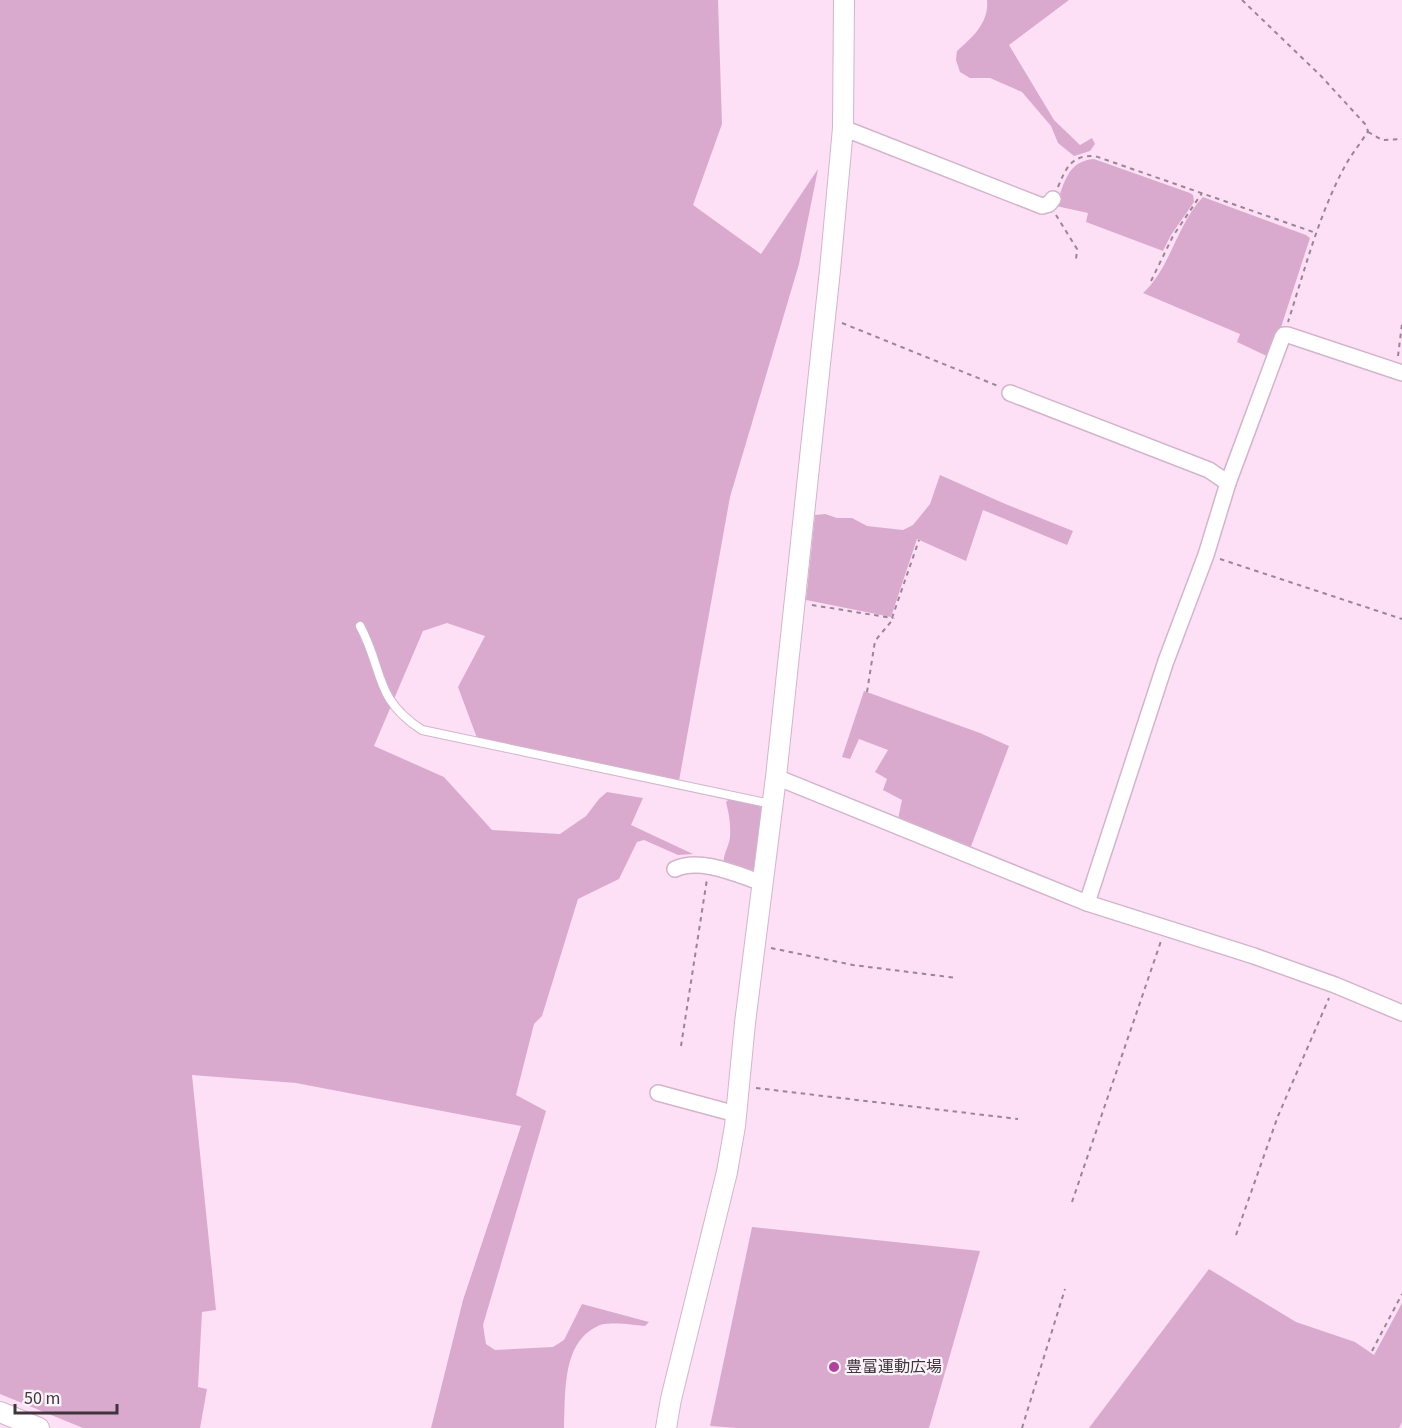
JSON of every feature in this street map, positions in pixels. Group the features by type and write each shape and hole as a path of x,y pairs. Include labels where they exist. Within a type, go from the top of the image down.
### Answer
{"street":[{"path":"666,1428 671,1398 727,1172 736,1114 776,777 825,317 843,128 844,0"},
{"path":"843,128 1042,206 1051,202"},
{"path":"1087,903 1166,661 1206,555 1228,483 1284,334 1399,372"},
{"path":"1010,393 1209,470 1228,483"},
{"path":"776,777 1087,903 1335,985 1402,1013"},
{"path":"675,869 692,865 709,867 763,883"},
{"path":"658,1093 736,1114"},
{"path":"0,1412 39,1428"}],"lane":[{"path":"360,626 368,640 375,669 389,698 397,710 422,730 772,804"}],"path":[{"path":"1242,0 1321,76 1365,124 1367,132 1345,166 1316,233 1284,334"},
{"path":"1367,132 1382,140 1402,139"},
{"path":"1076,260 1077,249 1051,202 1068,165 1085,156 1106,159 1316,233"},
{"path":"1150,281 1173,236 1202,193"},
{"path":"825,317 991,383 1010,393"},
{"path":"1399,372 1402,324"},
{"path":"867,692 875,641 894,617 919,540"},
{"path":"1206,555 1402,619"},
{"path":"794,602 890,619 894,617"},
{"path":"681,1046 709,867"},
{"path":"1072,1202 1165,928"},
{"path":"755,945 853,966 957,978"},
{"path":"1236,1235 1278,1116 1335,985"},
{"path":"739,1086 1018,1119"},
{"path":"1022,1428 1065,1289"},
{"path":"1372,1351 1402,1294"}],"shaded area":[{"path":"0,0 718,0 722,124 693,205 761,254 818,169 799,264 730,497 679,781 477,738 458,687 485,636 447,623 423,631 374,746 444,777 492,830 560,834 586,816 607,792 643,798 631,825 693,854 678,855 644,840 637,842 619,879 578,899 542,1016 534,1024 516,1095 546,1111 483,1325 486,1344 495,1350 553,1347 564,1340 582,1304 649,1322 645,1326 608,1324 598,1326 577,1344 568,1371 564,1428 431,1428 463,1300 521,1126 296,1083 192,1075 216,1310 202,1312 198,1387 207,1389 200,1428 83,1428 0,1394"},
{"path":"987,0 1069,0 1009,45 1054,120 1080,145 1092,138 1095,144 1090,151 1074,156 1058,143 1051,126 1022,92 990,78 970,78 960,72 956,60 957,51 983,23"},
{"path":"1094,159 1193,195 1194,202 1163,251 1086,222 1088,213 1056,206 1064,182 1072,169 1078,164"},
{"path":"1203,197 1310,238 1271,358 1237,342 1240,334 1143,293 1160,272 1186,220"},
{"path":"940,475 1073,531 1067,545 983,510 966,561 917,539 891,617 806,600 815,515 825,514 837,518 852,518 867,526 903,530 913,525 930,504"},
{"path":"864,691 980,733 1009,746 970,849 898,819 902,800 883,790 887,779 875,772 888,750 859,739 850,759 842,757"},
{"path":"729,799 762,805 755,871 751,874 724,866 730,837 730,819 726,802"},
{"name":"豊富運動広場","path":"752,1227 980,1251 929,1428 710,1426"},
{"path":"1209,1269 1296,1322 1355,1342 1374,1355 1402,1303 1402,1422 1399,1428 1089,1428"}],"place":[{"name":"豊富運動広場","path":"834,1367"}]}
